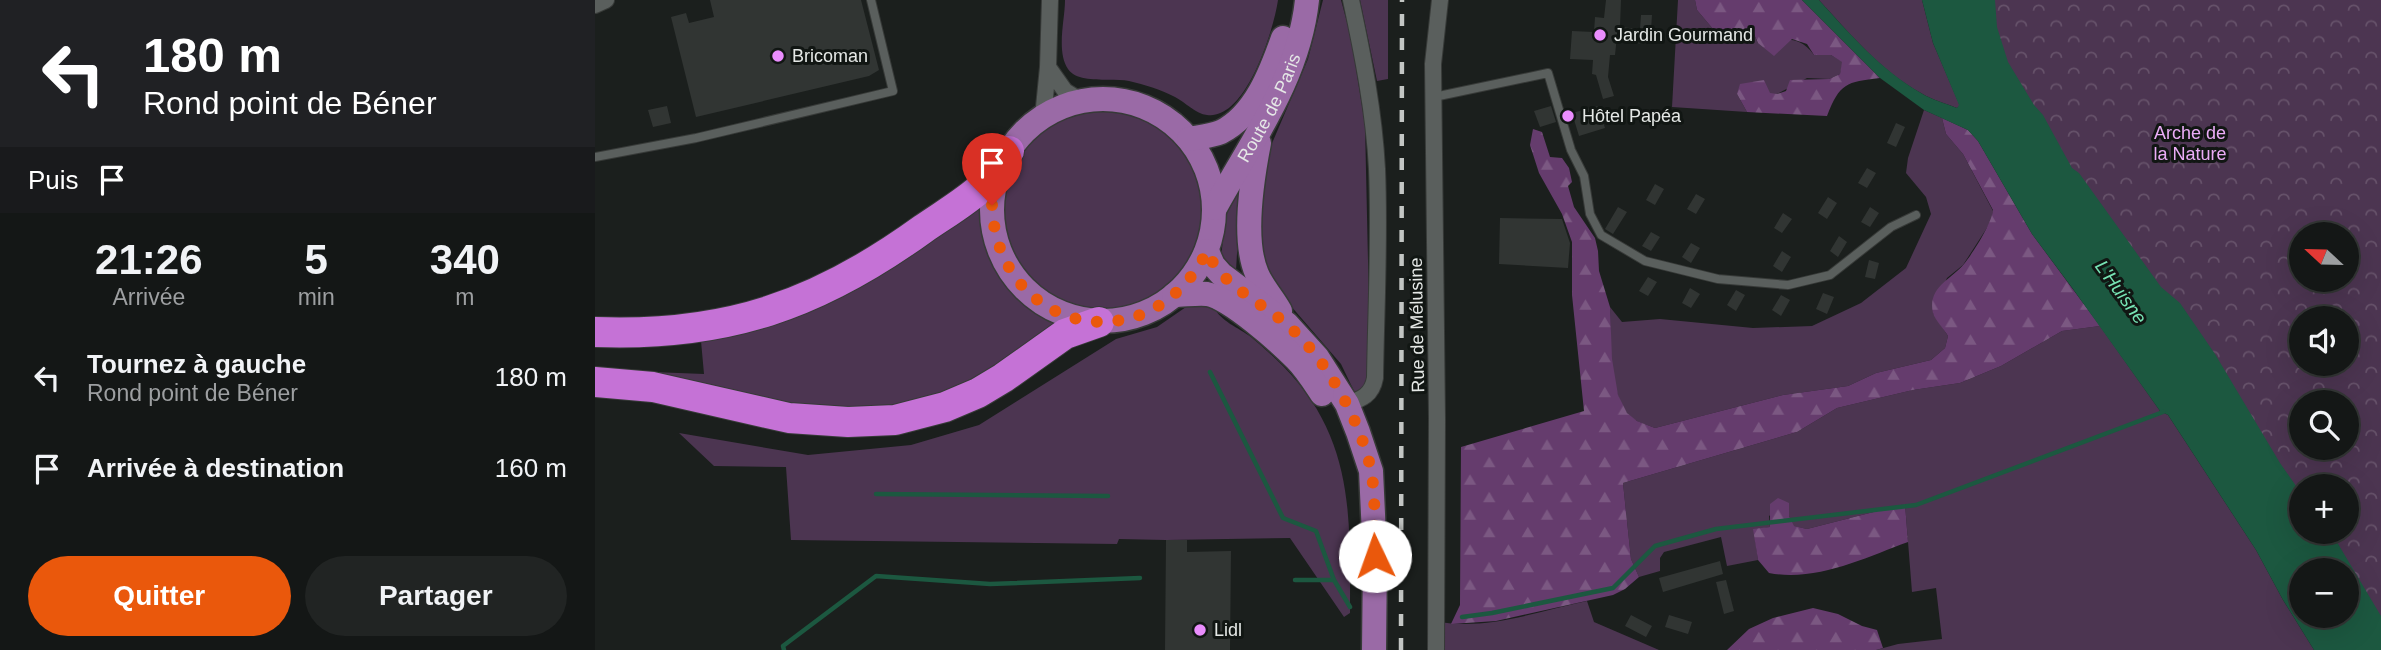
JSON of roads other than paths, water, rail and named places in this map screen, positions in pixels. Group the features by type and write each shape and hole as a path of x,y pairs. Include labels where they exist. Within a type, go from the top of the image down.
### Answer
{"highway":[{"path":"595,332 638,334 701,327 751,318 793,304 836,284 903,243 984,185 1009,151"},
{"path":"595,382 653,387 789,418 848,422 895,420 945,407 978,393 1065,334 1099,322"}],"main road":[{"name":"Route de Paris","path":"1189,139 1219,133 1243,116 1255,99 1276,56 1284,35 1291,0"},
{"name":"Route de Paris","path":"1215,208 1263,127 1279,93 1299,41 1307,0"},
{"path":"1100,99 1140,105 1169,121 1189,139 1209,176 1215,208 1207,251 1192,278 1174,295 1158,307 1137,316 1099,322 1065,315 1044,305 1024,289 1003,259 995,234 992,205 1000,170 1009,151 1022,135 1043,117 1081,101 1100,99"},
{"path":"1263,127 1251,182 1252,259 1264,288 1287,324"},
{"path":"1207,251 1213,265 1227,280 1287,324 1317,357 1347,404 1371,471 1375,556 1374,650"},
{"path":"1174,295 1207,294 1219,298 1253,321 1298,360 1332,412 1352,464 1358,495 1361,552 1360,650"}],"street":[{"path":"595,5 606,0"},
{"path":"1043,117 1050,0"},
{"path":"1347,404 1368,394 1374,387 1377,206 1374,130 1351,0"},
{"name":"Rue de Mélusine","path":"1436,650 1437,419 1433,64 1440,0"},
{"path":"1048,66 1065,91 1081,101"}],"lane":[{"path":"595,157 696,138 893,91 871,0"},
{"path":"1434,97 1548,73 1571,150 1584,176 1590,214 1601,235 1646,261 1658,264 1718,278 1788,285 1830,275 1891,227 1916,215"}],"water":[{"name":"L'Huisne","path":"1802,0 1819,0 1867,51 1893,74 1925,95 1957,108 1959,105 1933,43 1922,0 1995,0 1997,27 2008,62 2043,115 2072,168 2079,173 2161,287 2180,303 2215,354 2289,476 2289,544 2338,544 2346,558 2289,558 2289,610 2256,550 2168,415 2160,411 2032,234 1978,141 1968,130 1924,110 1880,78"},
{"path":"2359,579 2381,616 2381,650 2314,650 2300,628 2359,628"}],"waterway":[{"path":"1210,372 1283,518 1316,531 1334,580"},
{"path":"1462,617 1613,588 1655,546 1716,529 1916,505 2163,412"},
{"path":"876,494 1108,496"},
{"path":"784,650 783,646 876,576 990,584 1140,578"},
{"path":"1295,580 1334,580 1350,607"}],"railway":[{"path":"1401,650 1402,0"}],"place":[{"name":"Jardin Gourmand","path":"1600,35"},
{"name":"Bricoman","path":"778,56"},
{"name":"Hôtel Papéa","path":"1568,116"},
{"name":"Lidl","path":"1200,630"}],"park label":[{"name":"Arche de la Nature","path":"2190,143"}]}
